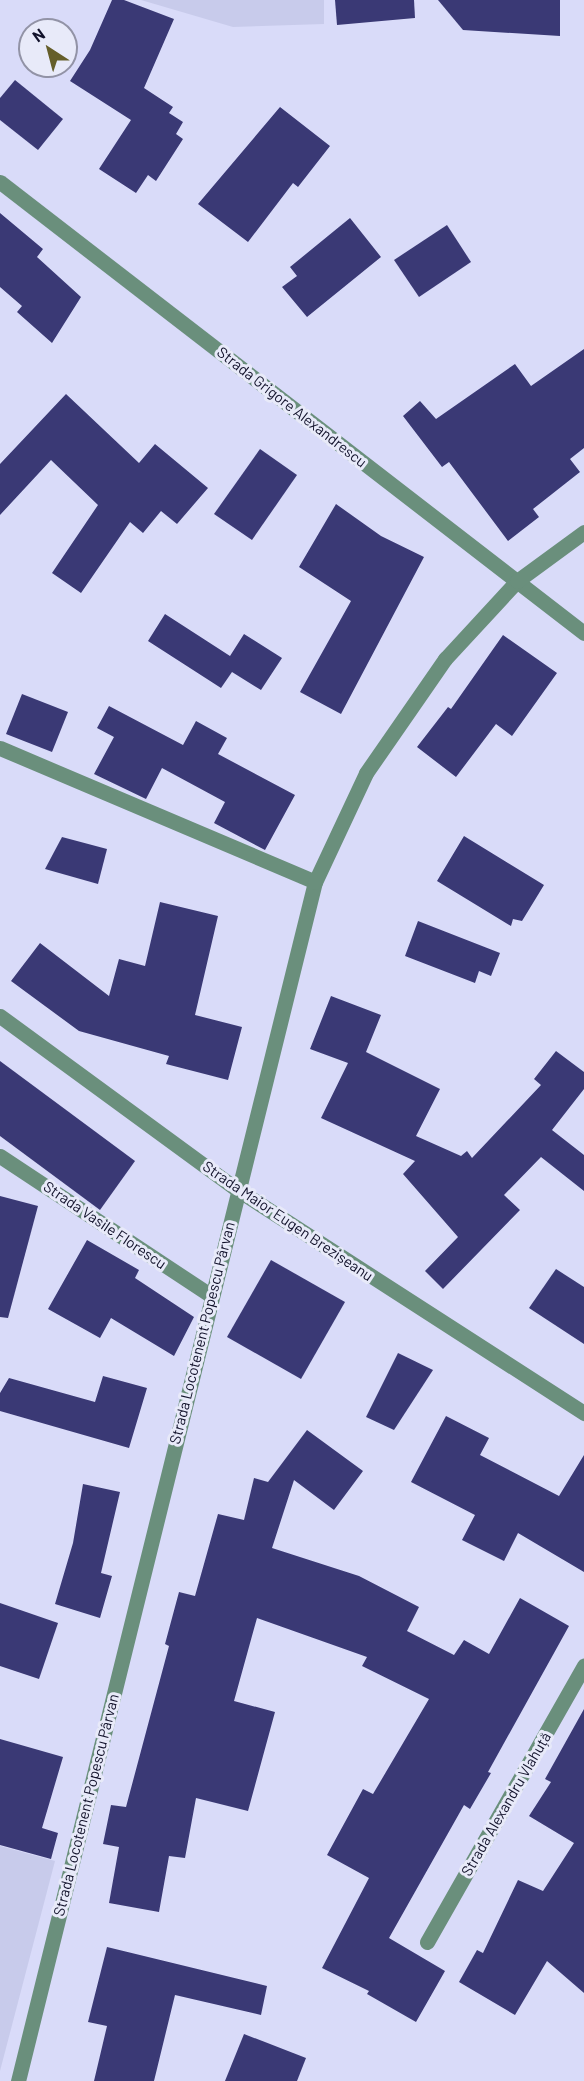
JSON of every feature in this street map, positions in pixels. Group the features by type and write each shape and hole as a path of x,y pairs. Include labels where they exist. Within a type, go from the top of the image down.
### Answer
{"street":[{"name":"Strada Grigore Alexandrescu","path":"0,182 584,633"},
{"name":"Strada Locotenent Popescu Pârvan","path":"18,2081 210,1295 315,882 366,773 398,722 445,659 518,581 584,532"},
{"path":"0,747 315,882"},
{"name":"Strada Maior Eugen Brezișeanu","path":"0,1016 238,1190 584,1413"},
{"name":"Strada Vasile Florescu","path":"0,1156 210,1295"},
{"name":"Strada Alexandru Vlahuță","path":"428,1942 584,1666"}],"shaded area":[{"path":"141,0 324,0 324,24 233,27"},
{"path":"0,1846 55,1861 0,2071"}],"building":[{"path":"112,0 124,0 174,19 144,88 173,107 169,113 183,122 176,134 183,139 156,181 148,175 136,193 99,169 131,120 70,81 72,78 78,78 78,69 90,50"},
{"path":"335,0 414,0 415,18 337,25"},
{"path":"438,0 560,0 560,36 463,30"},
{"path":"15,80 63,119 38,150 0,120 0,98"},
{"path":"280,107 330,146 298,187 293,183 248,242 198,204"},
{"path":"0,213 43,249 37,257 81,297 52,343 17,312 22,306 0,287"},
{"path":"350,218 381,257 307,317 282,287 297,276 290,267"},
{"path":"447,225 471,262 419,297 394,260"},
{"path":"584,349 584,448 570,459 580,472 533,509 539,517 508,541 449,462 442,467 403,416 420,401 436,419 515,364 531,386"},
{"path":"66,394 139,463 155,444 208,488 177,524 161,511 143,533 130,522 81,593 52,573 98,505 51,460 0,515 0,464"},
{"path":"260,449 297,475 252,540 214,514"},
{"path":"336,504 381,536 424,557 341,714 300,692 351,601 299,567"},
{"path":"165,614 230,656 244,634 282,658 261,690 232,672 221,688 148,641"},
{"path":"503,635 557,673 512,736 496,724 456,777 417,747 448,707 451,709"},
{"path":"22,694 68,712 52,752 6,734"},
{"path":"109,706 183,745 196,721 227,738 218,754 295,795 265,850 214,823 225,802 162,768 146,799 94,774 114,737 97,728"},
{"path":"464,836 544,885 522,921 513,919 511,926 437,881"},
{"path":"62,837 107,849 98,884 45,869"},
{"path":"160,902 218,916 195,1015 242,1027 228,1080 166,1064 169,1056 79,1031 11,981 40,943 109,996 119,959 145,966"},
{"path":"418,921 500,953 491,976 479,971 475,983 405,956"},
{"path":"331,996 381,1015 366,1052 440,1089 416,1136 461,1156 467,1151 472,1158 541,1085 534,1079 556,1051 584,1072 584,1089 552,1130 584,1155 584,1191 541,1157 504,1195 520,1210 443,1289 425,1271 458,1237 403,1174 415,1161 321,1118 348,1063 310,1049"},
{"path":"0,1061 135,1161 100,1210 0,1136"},
{"path":"0,1196 38,1206 8,1318 0,1317"},
{"path":"87,1240 139,1270 135,1278 194,1317 174,1356 111,1318 100,1338 48,1309"},
{"path":"271,1260 345,1302 301,1379 227,1337"},
{"path":"556,1269 584,1287 584,1344 529,1308"},
{"path":"398,1353 433,1370 394,1430 366,1417"},
{"path":"103,1376 147,1388 129,1448 0,1411 0,1393 9,1378 95,1402"},
{"path":"446,1416 489,1438 480,1455 559,1496 584,1455 584,1572 518,1533 504,1561 462,1540 475,1515 411,1482"},
{"path":"307,1430 363,1471 334,1510 294,1480 272,1548 359,1576 419,1607 407,1631 454,1655 464,1640 489,1654 520,1598 569,1626 488,1772 491,1773 470,1809 464,1805 389,1938 445,1971 416,2022 367,1994 369,1991 322,1968 369,1878 327,1855 363,1789 373,1794 429,1699 362,1666 367,1657 257,1618 234,1701 275,1712 248,1811 196,1798 185,1858 169,1856 159,1912 109,1903 119,1847 103,1844 111,1805 126,1807 169,1646 165,1644 179,1592 195,1596 218,1514 244,1520 254,1478 268,1482"},
{"path":"83,1484 120,1492 101,1573 112,1576 100,1618 55,1604 73,1543"},
{"path":"0,1603 58,1623 39,1679 0,1666"},
{"path":"584,1709 584,1993 547,1961 515,2015 459,1982 477,1950 483,1953 518,1880 543,1891 574,1843 529,1816 551,1782 545,1779"},
{"path":"0,1739 63,1757 42,1828 58,1833 51,1859 0,1845"},
{"path":"107,1947 267,1986 261,2015 175,1995 154,2081 94,2081 107,2026 88,2022"},
{"path":"244,2034 306,2058 297,2081 225,2081"}]}
